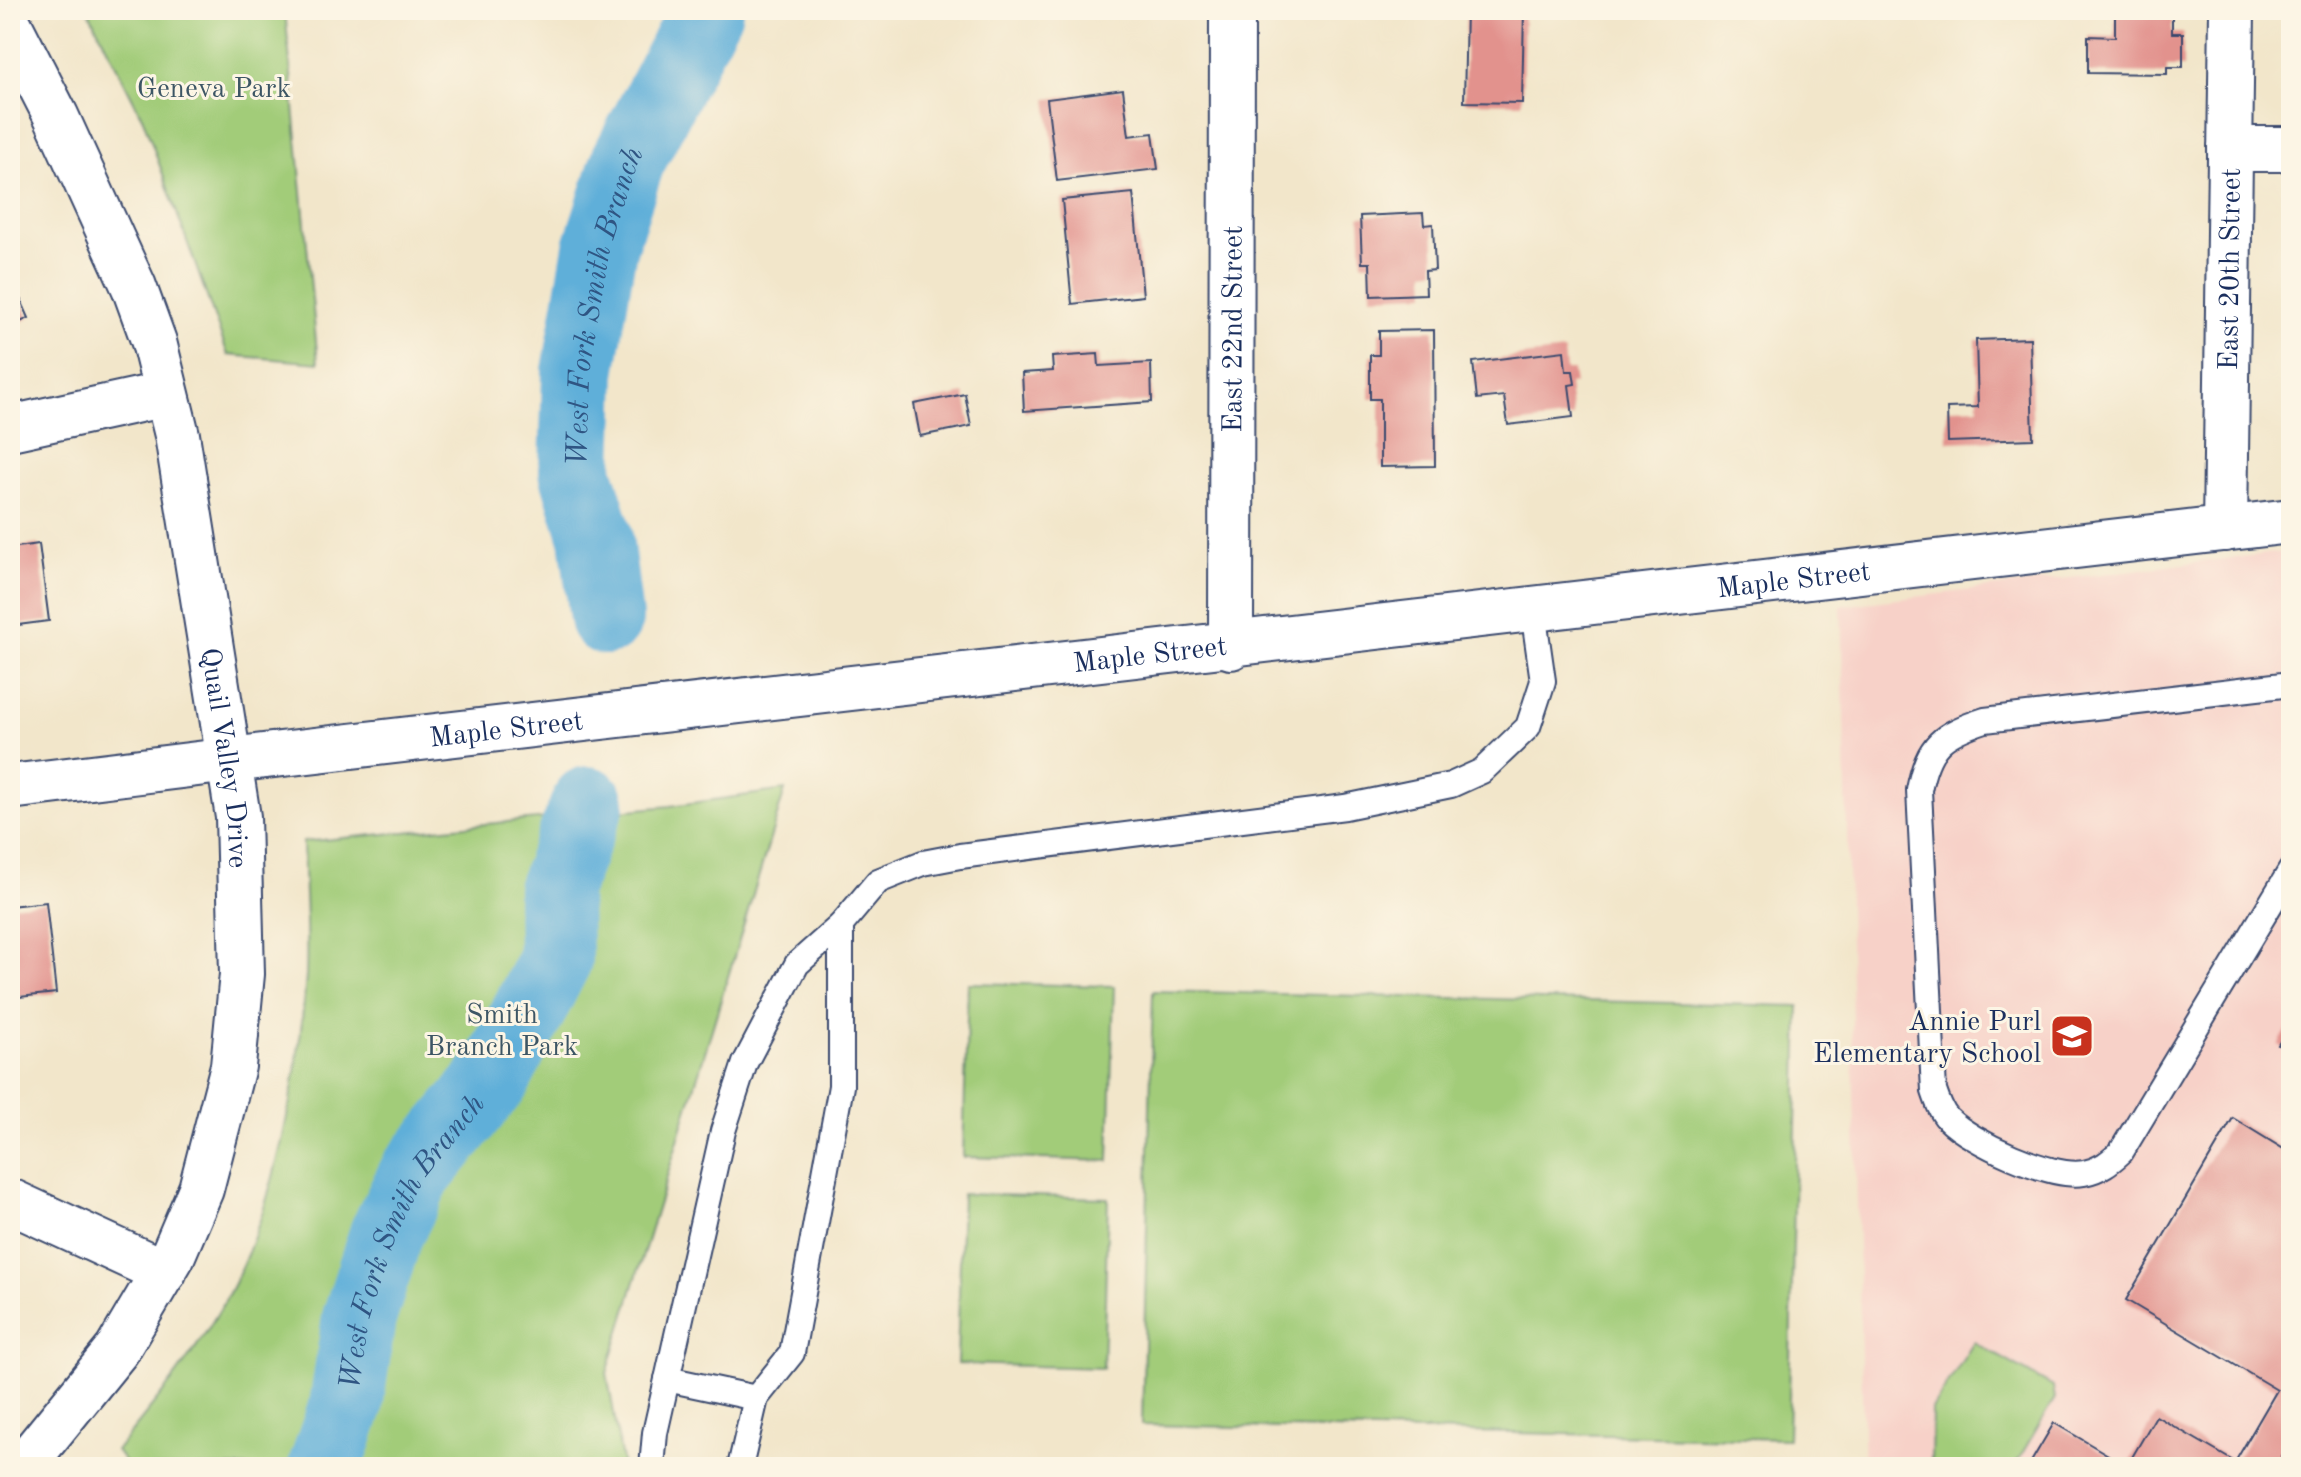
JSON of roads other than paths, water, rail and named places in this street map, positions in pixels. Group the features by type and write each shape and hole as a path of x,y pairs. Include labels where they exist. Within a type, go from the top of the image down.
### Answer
{"street":[{"name":"East 22nd Street","path":"1231,647 1232,10"},
{"name":"East 20th Street","path":"2225,529 2232,10"},
{"name":"Quail Valley Drive","path":"10,26 56,116 134,287 154,342 177,435 238,817 242,974 233,1066 201,1189 164,1272 117,1350 22,1467"},
{"path":"2230,149 2291,149"},
{"path":"10,428 166,394"},
{"name":"Maple Street","path":"10,787 2291,521"},
{"path":"10,1201 164,1272"}],"lane":[{"path":"652,1467 667,1379 723,1131 745,1063 797,964 841,925 878,881 923,863 1345,807 1451,785 1482,771 1528,727 1543,681 1533,611"},
{"path":"2291,684 1985,720 1960,728 1935,743 1923,767 1919,790 1934,1091 1945,1117 1968,1134 2037,1167 2081,1174 2103,1167 2121,1152 2291,870"},
{"path":"740,1467 756,1398 792,1353 841,1086 841,925"},
{"path":"667,1379 756,1398"}],"waterway":[{"name":"West Fork Smith Branch","path":"606,618 596,537 576,471 579,372 600,248 628,161 706,10"},
{"name":"West Fork Smith Branch","path":"325,1467 346,1406 359,1318 386,1234 416,1173 495,1077 555,959 554,890 588,803"}],"place":[{"name":"Annie Purl Elementary School","path":"2072,1036"}],"park label":[{"name":"Geneva Park","path":"214,87"},
{"name":"Smith Branch Park","path":"502,1029"}]}
